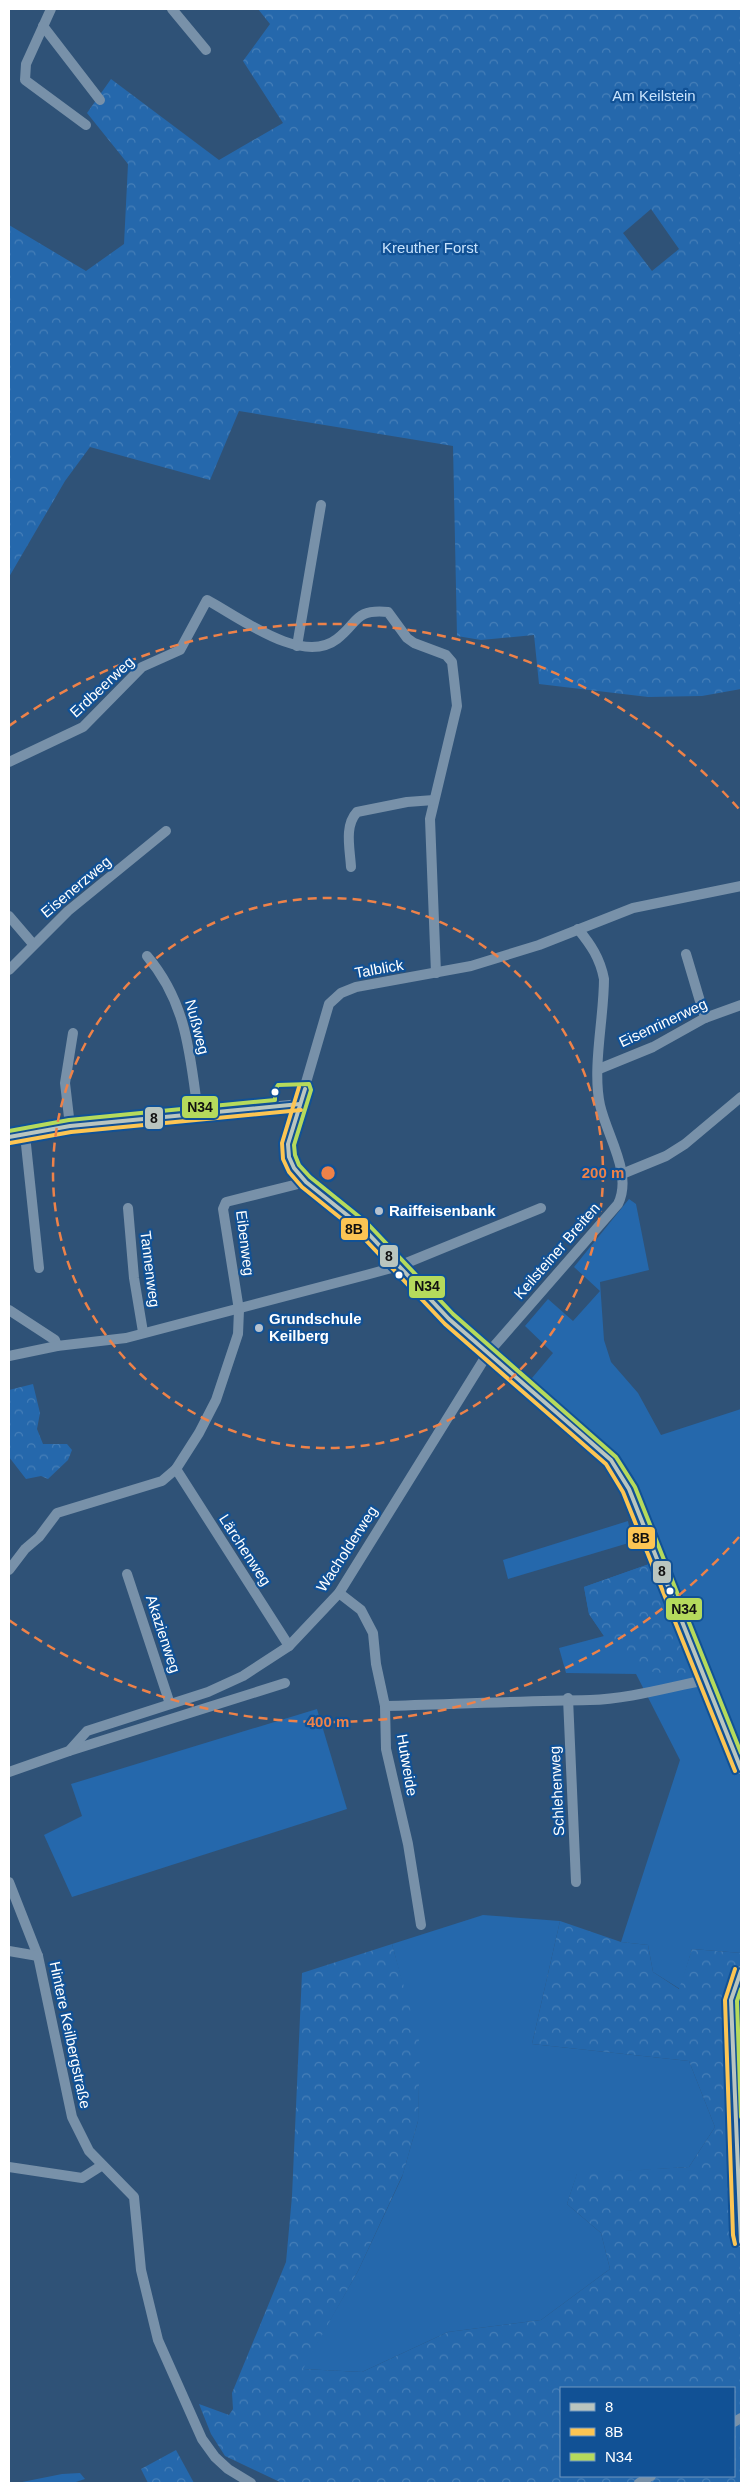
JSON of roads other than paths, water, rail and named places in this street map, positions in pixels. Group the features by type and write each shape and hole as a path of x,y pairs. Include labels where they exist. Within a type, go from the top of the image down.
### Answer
{"street":[{"path":"51,9 26,64 25,80 86,125"},
{"path":"172,9 206,50"},
{"path":"43,26 100,100"},
{"path":"322,505 297,646 321,648 330,643 362,615 372,611 388,612 397,627 414,644 446,655 452,662 457,706 430,819 436,973"},
{"name":"Erdbeerweg","path":"9,762 83,727 142,667 180,650 207,600 284,642 297,646"},
{"path":"351,867 349,825 357,812 407,802 434,800"},
{"name":"Eisenerzweg","path":"9,970 68,911 166,831"},
{"name":"Talblick","path":"741,886 633,908 505,956 436,973 356,987 340,993 329,1004 288,1144 289,1157 294,1168 306,1182 362,1226 434,1304 611,1460 629,1489 741,1769"},
{"path":"9,916 33,944"},
{"name":"Keilsteiner Breiten","path":"488,1353 618,1204 623,1194 622,1174 600,1103 598,1069 604,979 601,963 595,950 578,929"},
{"path":"686,954 706,1018"},
{"name":"Nußweg","path":"147,956 167,982 180,1012 187,1038 198,1113"},
{"name":"Eisenrinerweg","path":"598,1069 653,1047 706,1018 741,1005"},
{"path":"70,1126 65,1083 73,1034"},
{"path":"622,1174 666,1156 685,1144 741,1097"},
{"path":"9,1137 70,1126 300,1104"},
{"path":"24,1135 39,1268"},
{"name":"Eibenweg","path":"239,1310 223,1209 226,1202 306,1182"},
{"name":"Tannenweg","path":"128,1208 134,1278 143,1332"},
{"path":"9,1356 57,1346 126,1338 143,1332 239,1310 399,1266 541,1208"},
{"path":"9,1310 55,1340 57,1346"},
{"path":"9,1570 25,1549 39,1537 57,1513 162,1481 176,1469 199,1433 216,1400 238,1334 239,1310"},
{"name":"Wacholderweg","path":"69,1751 87,1731 208,1692 244,1676 289,1646 339,1593 488,1353"},
{"name":"Lärchenweg","path":"176,1469 289,1646"},
{"name":"Akazienweg","path":"127,1574 170,1704"},
{"name":"Hutweide","path":"339,1593 361,1610 373,1633 376,1664 385,1706 386,1749 408,1844 422,1925"},
{"path":"385,1706 519,1703 568,1698 591,1700 706,1680"},
{"name":"Wacholderweg","path":"9,1772 69,1751 285,1683"},
{"name":"Schlehenweg","path":"568,1698 576,1882"},
{"path":"9,1882 38,1956"},
{"name":"Hintere Keilbergstraße","path":"9,1951 38,1956 72,2117 89,2152 134,2197 141,2270 158,2340 188,2411 202,2439 215,2457 228,2469 251,2483"},
{"path":"741,1971 731,2000 739,2235 741,2242"},
{"path":"9,2167 82,2178 101,2166"}],"place":[{"name":"Raiffeisenbank","path":"379,1211"},
{"name":"Grundschule Keilberg","path":"259,1328"}],"park label":[{"name":"Am Keilstein","path":"654,96"},
{"name":"Kreuther Forst","path":"430,248"}]}
